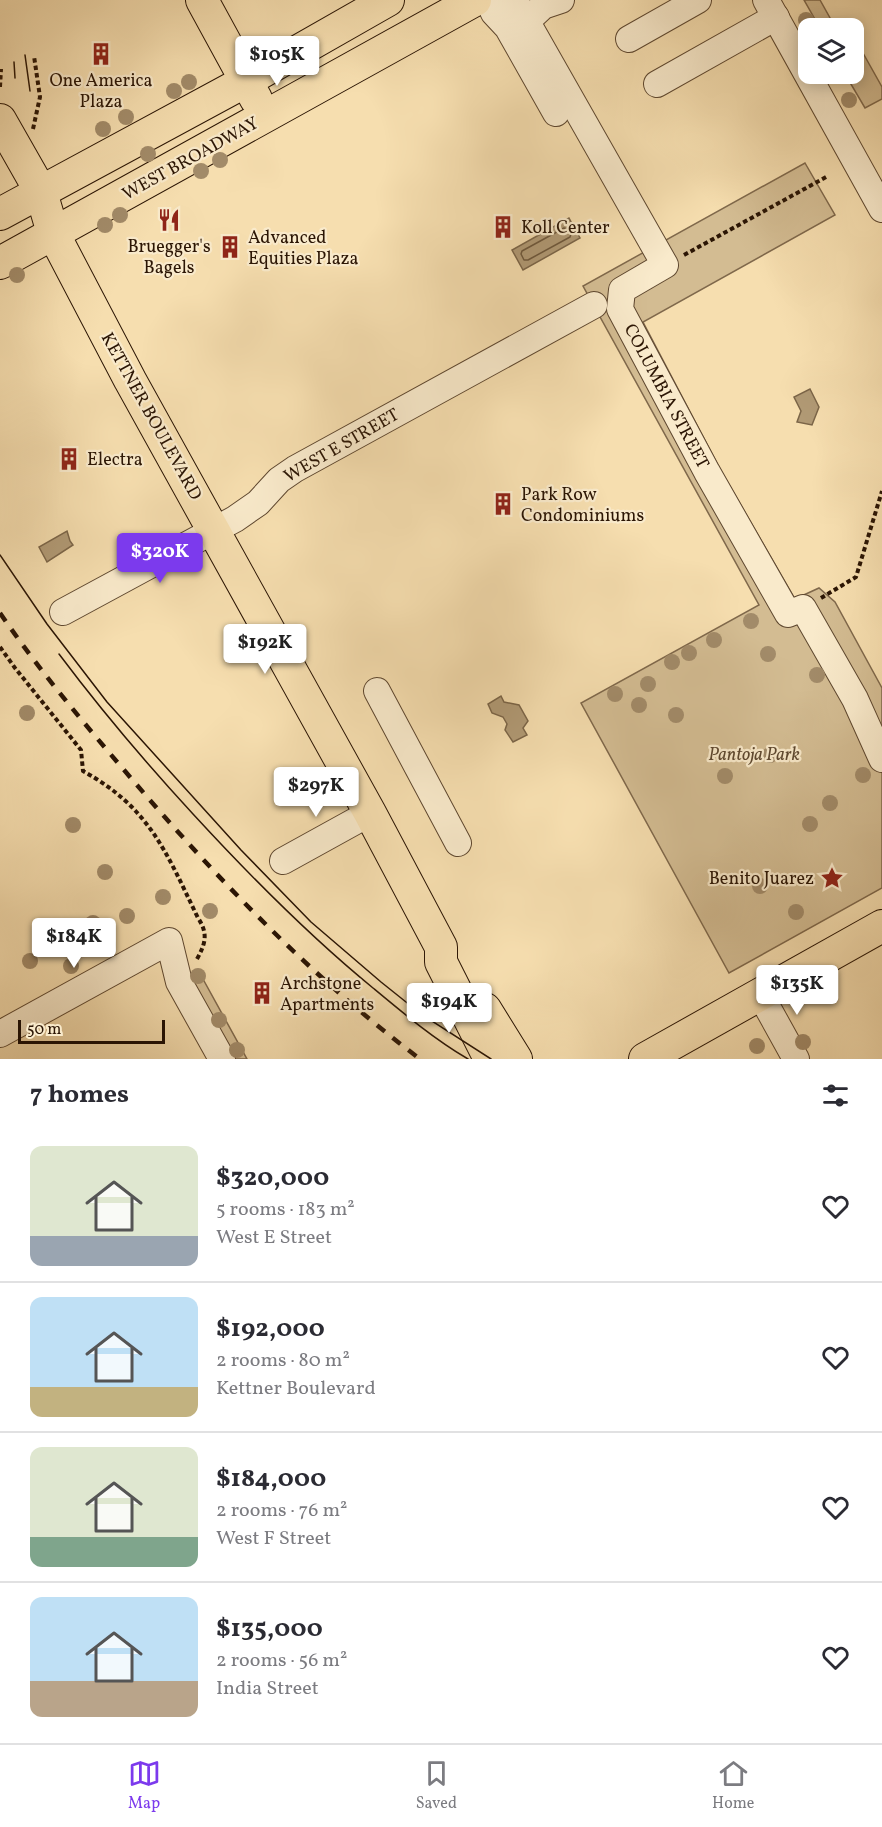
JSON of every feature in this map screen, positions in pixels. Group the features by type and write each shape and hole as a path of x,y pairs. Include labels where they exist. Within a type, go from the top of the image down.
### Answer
{"main road":[{"path":"202,0 265,117"},
{"path":"20,203 246,81 388,0"},
{"name":"WEST BROADWAY","path":"0,263 265,117 501,11"},
{"name":"KETTNER BOULEVARD","path":"0,120 20,203"},
{"name":"KETTNER BOULEVARD","path":"0,165 20,203 53,233 130,380 225,524 370,813 441,946 441,963 490,1059"},
{"path":"645,1059 882,926"},
{"name":"KETTNER BOULEVARD","path":"441,946 456,951 491,1019 516,1059"}],"street":[{"path":"501,11 543,6 561,0"},
{"path":"629,39 698,0"},
{"path":"657,84 771,9 882,209"},
{"path":"501,11 497,35 531,103"},
{"path":"501,11 556,112"},
{"path":"501,11 665,266"},
{"name":"COLUMBIA STREET","path":"665,266 622,290 620,309 707,472 788,614 803,608"},
{"name":"WEST E STREET","path":"63,612 225,524 258,503 279,480 295,469 594,304"},
{"path":"803,608 855,699 882,759"},
{"path":"377,691 458,843"},
{"path":"283,861 370,813"},
{"path":"0,1034 169,941 178,976 222,1059"},
{"path":"760,994 796,1059"}],"path":[{"path":"28,137 36,121 40,97 34,56"},
{"path":"0,87 1,69"},
{"path":"665,266 828,176"},
{"path":"803,608 856,578 882,491"},
{"path":"0,646 81,750 83,771 104,782 127,800 162,843 206,936 203,949 193,966 178,976"}],"green space":[{"path":"804,0 820,0 830,18 814,18"},
{"path":"864,55 882,87 882,99 865,108 851,84 864,84"},
{"name":"Pantoja Park","path":"805,163 835,215 643,322 720,469 795,599 819,588 835,602 882,688 882,888 729,973 581,703 759,605 583,286"},
{"path":"198,970 247,1059 235,1059 189,975"}],"water":[{"path":"569,218 580,238 523,270 512,250"},
{"path":"810,389 819,407 812,425 797,422 801,411 794,397"},
{"path":"67,531 73,545 47,562 39,547"},
{"path":"501,696 504,702 519,705 528,721 523,728 527,735 513,742 505,730 507,724 503,717 492,713 488,704"}],"tram line":[{"path":"25,55 30,91"},
{"path":"14,62 15,78"},
{"path":"0,555 47,624 107,702 241,850 311,922 421,1014 491,1059"},
{"path":"59,654 107,716 158,775 214,837 280,904 325,947 396,1007 468,1059"}],"railway":[{"path":"0,613 83,721 202,858 306,963 420,1059"}],"place":[{"name":"One America Plaza","path":"101,54"},
{"name":"Bruegger's Bagels","path":"169,220"},
{"name":"Koll Center","path":"503,227"},
{"name":"Advanced Equities Plaza","path":"230,247"},
{"name":"Electra","path":"69,459"},
{"name":"Park Row Condominiums","path":"503,504"},
{"name":"Benito Juarez","path":"832,878"},
{"name":"Archstone Apartments","path":"262,993"}]}
